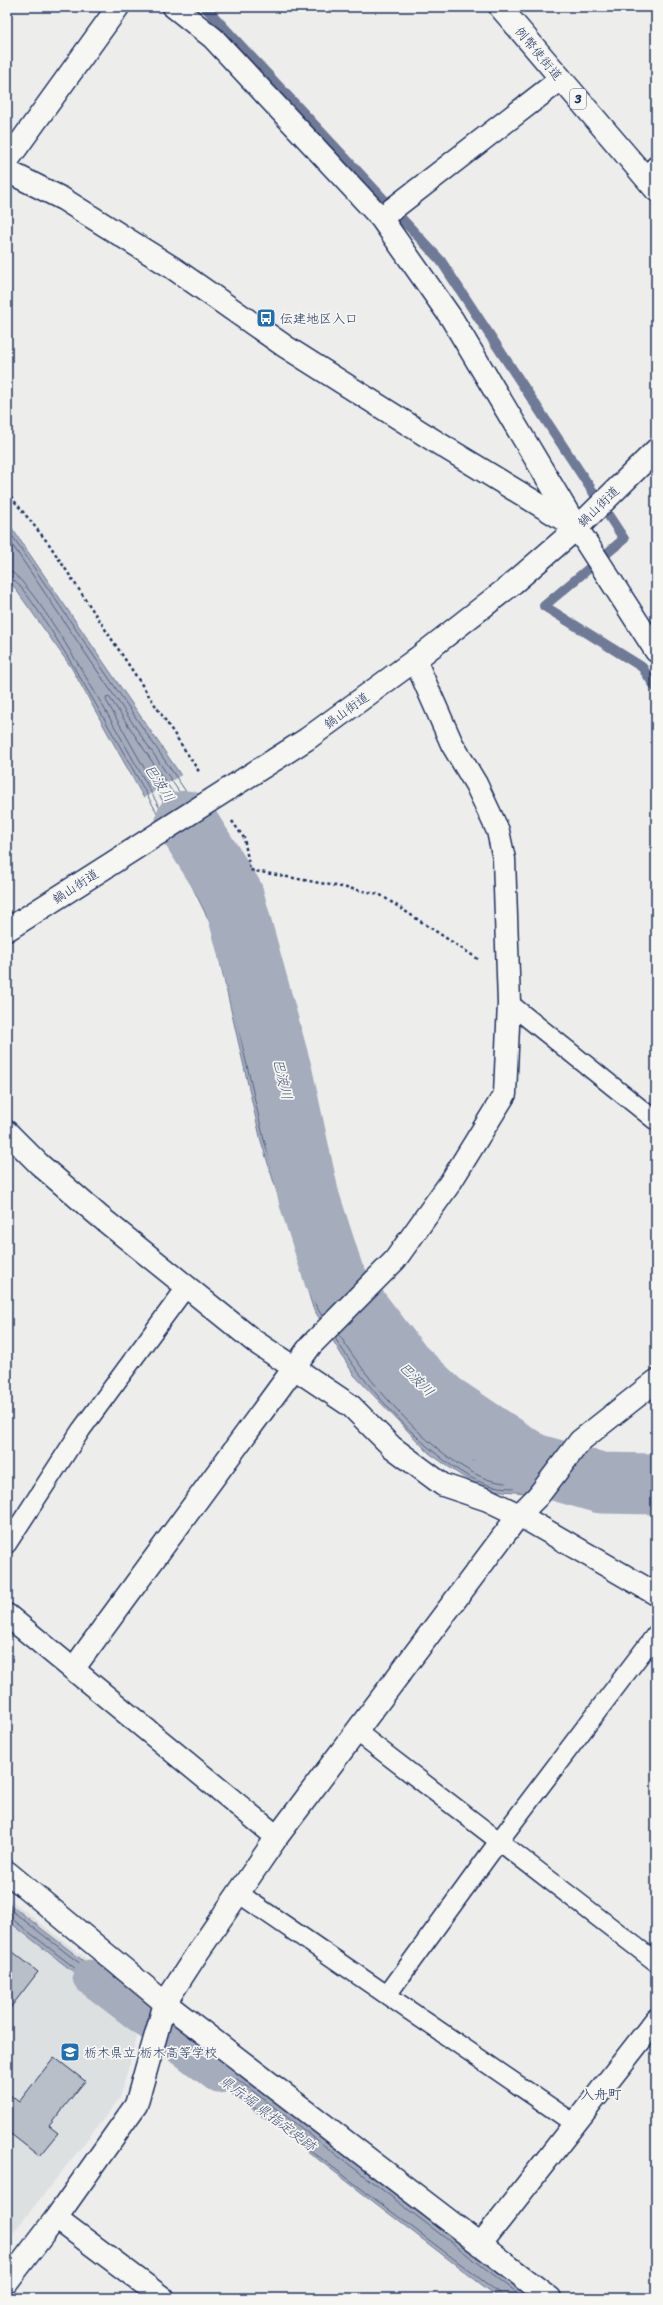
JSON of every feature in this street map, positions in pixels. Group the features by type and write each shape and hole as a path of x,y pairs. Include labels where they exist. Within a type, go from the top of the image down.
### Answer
{"street":[{"path":"7,161 118,7"},
{"path":"174,7 213,38 381,218 452,319 577,528 656,651"},
{"name":"例幣使街道","path":"500,7 560,79 652,178"},
{"path":"381,218 560,79"},
{"path":"7,171 70,203 173,268 286,347 438,443 577,528"},
{"name":"鍋山街道","path":"7,930 307,739 415,660 511,584 577,528 656,450"},
{"path":"74,1668 295,1369 310,1345 395,1260 450,1184 505,1094 509,1003 504,859 498,831 476,784 452,744 415,660"},
{"path":"7,1132 39,1164 99,1216 254,1340 351,1406 392,1447 444,1485 488,1500 519,1515 656,1594"},
{"path":"7,2282 56,2218 136,2105 165,2003 277,1837 519,1515 538,1496 580,1441 656,1381"},
{"path":"7,1615 74,1668 277,1837"},
{"path":"7,1872 165,2003 550,2298"},
{"path":"480,2245 656,2020"},
{"path":"56,2218 163,2298"}],"lane":[{"path":"509,1003 656,1120"},
{"path":"7,1544 81,1430 187,1286"},
{"path":"387,1995 499,1841 656,1634"},
{"path":"356,1731 656,1962"},
{"path":"238,1893 575,2124"}],"shaded area":[{"name":"栃木県立 栃木高等学校","path":"7,1897 146,2005 120,2098 7,2241"}],"water":[{"path":"7,521 178,771 229,854 232,896 255,970 289,1099 290,1126 339,1290 352,1318 377,1353 432,1414 479,1454 508,1462 656,1473 656,1508 628,1501 490,1490 463,1477 429,1453 354,1375 313,1308 261,1141 212,927 185,872 71,667 7,577"},
{"path":"7,1902 134,2000 125,2012 7,1920"},
{"path":"187,2036 531,2298 499,2298 250,2107 175,2053"}],"pier":[{"path":"183,774 222,838 179,865 142,799"}],"building":[{"path":"7,1947 38,1972 7,2012"},
{"path":"54,2057 85,2081 49,2126 58,2133 39,2156 7,2131 7,2099 10,2095 19,2102"}],"waterway":[{"path":"205,7 441,261 624,539 544,606 642,667 656,688"},
{"name":"巴波川","path":"186,821 233,895 282,1073 309,1198 335,1279 403,1367 441,1403 531,1463 601,1483 656,1484"},
{"name":"県庁堀 県指定史跡","path":"90,1977 219,2076"}],"place":[{"name":"伝建地区入口","path":"266,318"},
{"name":"栃木県立 栃木高等学校","path":"70,2052"}],"district":[{"name":"入舟町","path":"601,2094"}]}
